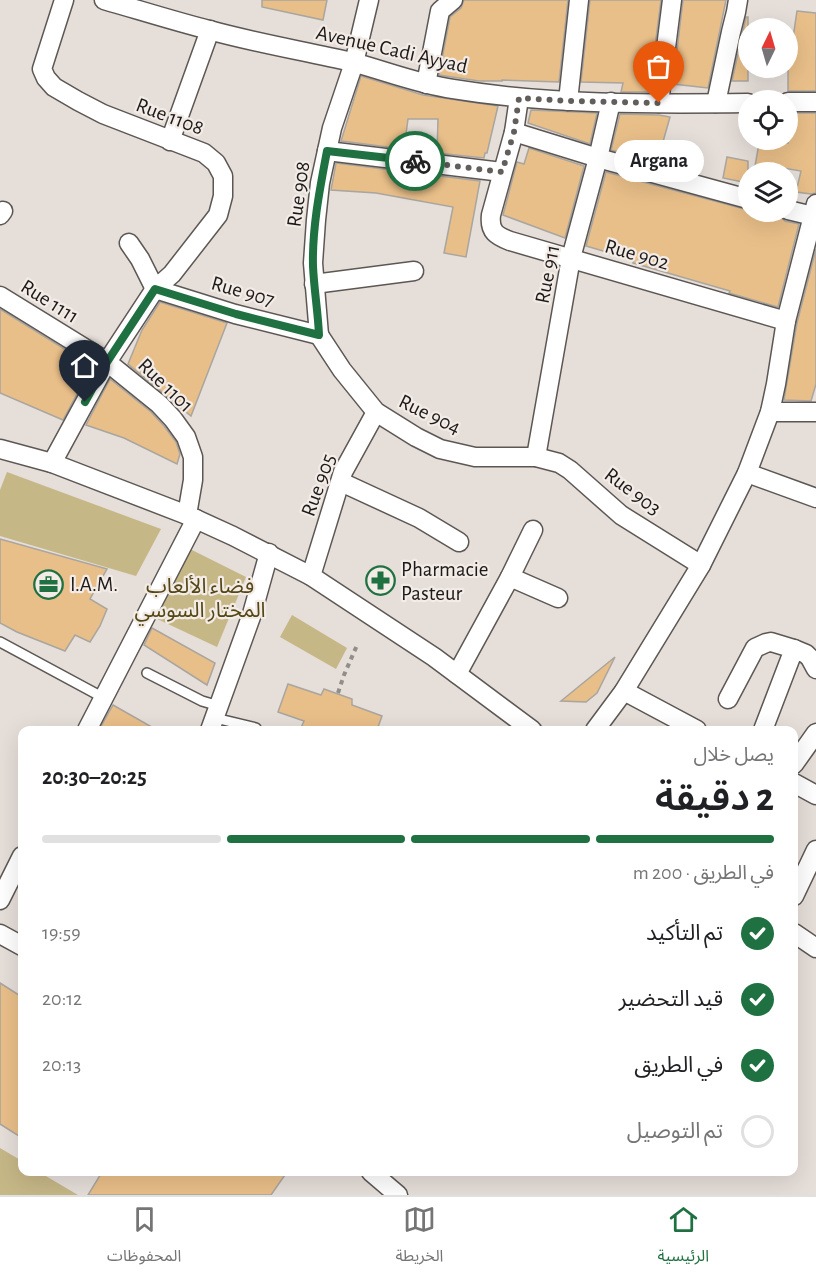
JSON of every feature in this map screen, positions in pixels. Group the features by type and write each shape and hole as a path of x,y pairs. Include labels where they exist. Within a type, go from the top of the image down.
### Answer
{"street":[{"name":"Rue 1108","path":"64,0 42,69 54,87 103,114 204,153 216,163 223,176 223,196 218,215 172,274 155,289"},
{"name":"Avenue Cadi Ayyad","path":"104,0 210,30 354,63 455,90 568,101 738,103"},
{"name":"Rue 908","path":"319,335 313,263 320,183 332,128 354,63 369,0"},
{"path":"426,84 440,11 453,0"},
{"path":"568,101 579,0"},
{"path":"659,103 672,0"},
{"path":"716,103 738,0"},
{"path":"170,141 210,30"},
{"path":"327,151 502,172 514,132 519,98"},
{"name":"Rue 911","path":"536,457 572,258 611,102"},
{"path":"798,102 816,102"},
{"path":"514,132 598,159 738,196"},
{"name":"Rue 902","path":"502,172 491,215 491,226 500,237 786,321"},
{"path":"598,726 624,692 701,565 747,473 770,412 786,321 814,210 798,210"},
{"path":"52,463 107,362 155,289 129,243"},
{"path":"314,284 414,272"},
{"name":"Rue 907","path":"155,289 236,314 319,335"},
{"name":"Rue 1111","path":"0,296 107,362"},
{"name":"Rue 904","path":"319,335 342,370 376,412 416,437 440,449 475,457 536,457"},
{"name":"Rue 1101","path":"89,726 192,517 194,470 193,457 186,437 159,404 107,362"},
{"path":"770,412 815,408"},
{"name":"Rue 905","path":"311,576 343,472 376,412"},
{"path":"0,449 52,463 192,517 269,553 311,576 434,657 527,726"},
{"name":"Rue 903","path":"536,457 559,463 570,470 621,515 701,565"},
{"path":"747,473 816,498"},
{"path":"341,482 419,518 459,542"},
{"path":"457,674 533,530"},
{"path":"215,718 252,614 269,553"},
{"path":"510,577 558,598"},
{"path":"728,699 755,648 766,643 771,642 806,654 816,669"},
{"path":"765,726 794,649"},
{"path":"624,692 689,726"},
{"path":"798,758 816,733"},
{"path":"798,785 816,795"},
{"path":"798,888 816,850"},
{"path":"0,900 18,864"},
{"path":"0,934 18,944"},
{"path":"798,936 816,948"},
{"path":"376,1176 398,1195"}],"lane":[{"path":"0,642 104,698"},
{"path":"147,673 202,701 215,718 248,726"}],"path":[{"path":"338,693 358,643"}],"green space":[{"path":"7,472 161,529 136,576 0,536 0,490"},
{"name":"فضاء الألعاب المختار السوسي","path":"188,548 246,577 217,647 153,617"},
{"path":"292,615 347,648 336,669 280,637"},
{"path":"0,1148 18,1159 18,1176 46,1176 78,1195 0,1195"}],"building":[{"path":"262,0 327,0 323,20 262,7"},
{"path":"464,0 568,0 559,82 479,81 439,75 450,17 461,8"},
{"path":"590,0 661,0 649,92 621,92 623,83 581,82"},
{"path":"683,0 726,0 708,88 673,84"},
{"path":"797,11 816,13 816,91 788,90 788,78 798,78 798,18 796,18"},
{"path":"738,54 738,78 748,78 748,81 732,81"},
{"path":"361,76 423,95 498,106 484,158 437,153 438,119 408,119 404,149 341,141"},
{"path":"531,110 597,113 590,144 528,123"},
{"path":"798,113 816,113 816,193 798,192 801,171 798,170 798,162 756,162 758,150 798,150"},
{"path":"620,114 670,117 657,163 611,150"},
{"path":"529,148 584,166 565,238 503,215 517,162 524,164"},
{"path":"727,157 748,161 738,162 738,181 723,178"},
{"path":"336,163 480,181 466,257 444,253 453,207 376,193 331,190"},
{"path":"606,172 738,207 738,222 799,224 778,307 633,263 634,260 586,246"},
{"path":"816,249 816,384 811,401 784,400 797,323"},
{"path":"160,302 227,323 191,416 128,364 142,330"},
{"path":"0,309 92,366 63,420 0,393"},
{"path":"110,379 151,412 164,426 176,442 180,454 177,464 124,438 86,425"},
{"name":"I.A.M.","path":"0,539 107,569 90,599 107,609 90,642 75,635 65,651 0,623"},
{"path":"152,628 215,663 207,685 144,645"},
{"path":"615,657 597,693 586,702 561,701"},
{"path":"288,684 321,695 324,689 352,699 352,705 382,716 378,726 302,726 304,721 278,712"},
{"path":"113,705 150,726 101,726"},
{"path":"0,983 18,994 18,1135 0,1124"},
{"path":"100,1176 284,1176 271,1195 88,1195"}],"way so far":[{"path":"415,161 502,172 514,132 519,98 659,103"}],"place":[{"name":"Argana","path":"659,103"},
{"name":"Pharmacie Pasteur","path":"380,581"},
{"name":"I.A.M.","path":"49,584"}],"route":[{"path":"85,402 107,362 155,289 236,314 319,335 313,263 320,183 327,151 415,161"}]}
